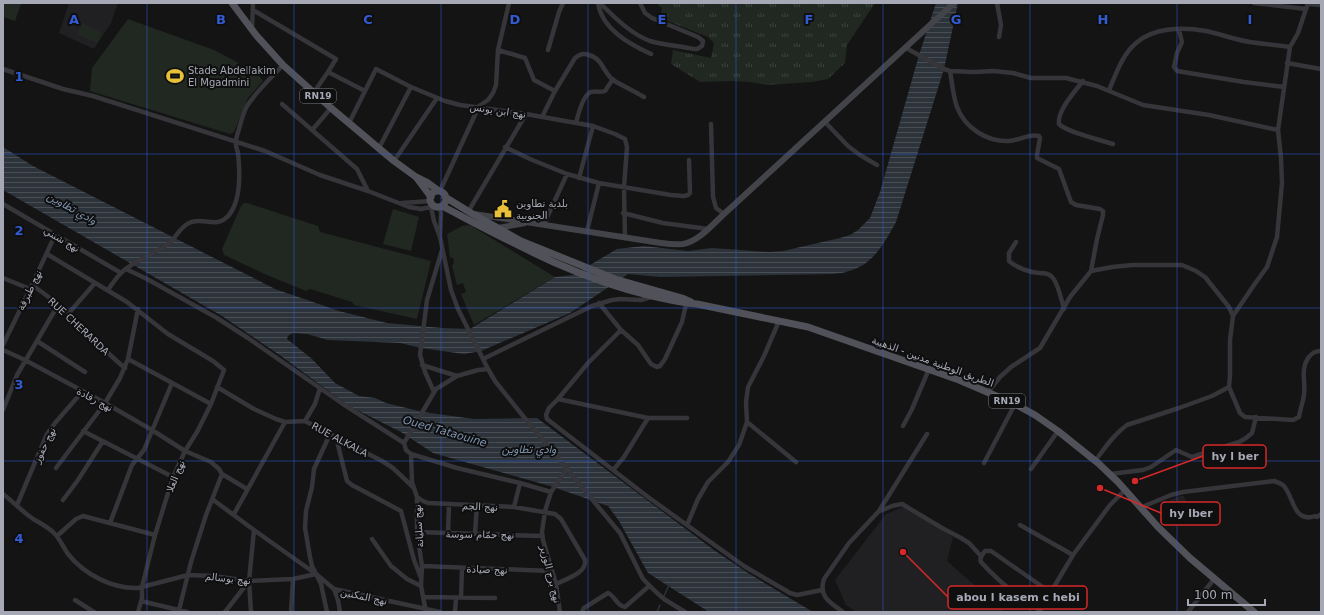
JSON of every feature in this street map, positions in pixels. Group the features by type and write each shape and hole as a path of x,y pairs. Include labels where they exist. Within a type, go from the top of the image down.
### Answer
{"main road":[{"name":"الطريق الوطنية مدنين - الذهيبة","path":"232,3 252,30 283,65 331,108 394,161 496,231"},
{"name":"الطريق الوطنية مدنين - الذهيبة","path":"416,177 434,204 496,231 580,274 614,286 808,327 966,382 1015,404 1035,415 1058,431 1110,474 1142,507 1158,527 1190,558 1254,612"},
{"path":"433,193 441,193 445,203 434,204 433,193"},
{"name":"الطريق الوطنية مدنين - الذهيبة","path":"643,291 653,296 687,302"}],"street":[{"path":"252,30 253,3"},
{"path":"441,193 479,106 488,100 493,93 497,78 498,50 510,3"},
{"path":"548,50 563,3"},
{"path":"599,3 620,21 644,38 651,41 694,49 702,46 702,41 698,37 652,18 645,13 640,3"},
{"path":"599,3 604,19 614,31 636,47 651,54"},
{"path":"526,114 469,213 625,238 661,243 684,244 696,238 708,229 825,122 852,95 926,30 954,3"},
{"path":"997,3 1001,25 999,38"},
{"path":"1254,3 1306,9"},
{"path":"1321,5 1308,4 1303,22 1290,47 1278,130 1282,158 1282,183 1280,212 1275,245 1267,267 1234,316 1230,340 1229,387 1242,415 1245,417 1291,421 1298,417 1304,395 1303,374 1306,362 1312,354 1321,351"},
{"path":"253,10 336,59 314,92"},
{"path":"1179,30 1182,42 1177,53 1174,67 1178,72 1284,87"},
{"path":"1109,90 1124,56 1143,38 1159,31 1197,30 1250,42 1290,47"},
{"path":"906,48 950,71 1013,72 1031,78 1066,78 1083,81 1109,90 1134,102 1209,115 1278,130"},
{"path":"498,50 525,58 534,80 555,91"},
{"path":"542,117 555,91 575,58 582,54 594,56 613,79 644,97"},
{"path":"1287,63 1321,69"},
{"path":"108,290 121,273 168,244 176,237 184,226 191,222 199,221 215,223 222,221 228,216 236,202 239,188 238,152 236,142 242,118 247,106 283,65"},
{"path":"3,69 265,151 320,174 401,203 434,204"},
{"name":"نهج ابن يونس","path":"364,91 376,69 411,87 437,98 460,105 479,106 593,126 615,134 624,139 627,147 624,187"},
{"path":"950,71 957,107 962,117 972,128 991,140 998,142 1039,136 1038,158 1059,169 1071,202 1103,211 1091,271 1070,297 1040,348 1011,367 1000,377 988,392"},
{"path":"328,72 364,91 349,123"},
{"path":"576,123 582,102 587,95 591,92 599,93 605,91 613,79"},
{"path":"1083,81 1071,95 1060,113 1058,120 1059,124 1065,128 1091,138 1113,144"},
{"path":"379,148 411,87"},
{"path":"394,161 437,98"},
{"path":"282,104 313,129 357,169 368,190"},
{"path":"313,129 331,108"},
{"path":"825,122 860,156 877,165"},
{"path":"711,124 713,197 716,208 724,214"},
{"path":"579,178 593,126"},
{"path":"506,147 530,159 567,174 599,184 684,196 690,193 689,160"},
{"path":"544,224 567,174"},
{"path":"587,231 599,184"},
{"path":"624,187 623,213 625,238"},
{"name":"نهج شنني","path":"3,204 121,273"},
{"path":"434,204 441,213 440,238"},
{"path":"434,204 434,221 440,238 451,290 458,309 495,381 620,533 643,579 664,599 685,612"},
{"path":"623,213 663,222 708,229"},
{"path":"496,231 530,222"},
{"path":"518,242 516,228 520,224"},
{"name":"نهج طبرقة","path":"3,345 55,235"},
{"path":"1016,242 1009,253 1008,257 1010,261 1019,268 1034,273 1049,274 1052,277 1064,308"},
{"path":"434,392 422,365 420,355 427,300 442,250"},
{"path":"47,254 138,309 128,359 120,378 104,403 56,468"},
{"path":"1091,271 1133,265 1182,265 1205,277 1229,307 1234,316"},
{"path":"126,269 217,318 375,425 405,442 434,392 440,386 457,376 488,368"},
{"name":"RUE CHERARDA","path":"3,278 31,287 58,305 112,358 125,368"},
{"path":"68,314 95,283"},
{"path":"483,359 599,303 620,299 641,300 653,296"},
{"path":"599,303 621,330 638,345 651,364 657,367 660,366 665,360 682,322 687,302"},
{"path":"3,410 17,375 58,305"},
{"name":"نهج العلا","path":"138,309 168,334 213,361 224,370 211,404 172,477 154,535 138,612"},
{"path":"687,525 698,499 708,482 722,469 735,453 739,445 746,422 748,387 764,356 779,321"},
{"path":"621,330 588,363 549,408 546,415 547,418 648,497 744,566 790,593 797,595 822,590"},
{"path":"37,341 85,372"},
{"name":"نهج رقادة","path":"3,350 25,360 104,403 152,430 185,451 211,462 222,474 247,489"},
{"path":"128,359 211,404"},
{"path":"422,365 457,376"},
{"path":"903,426 929,369"},
{"path":"110,523 132,465 144,450 172,383"},
{"path":"1095,461 1110,441 1127,425 1212,396 1229,387"},
{"name":"RUE ALKALA","path":"217,388 254,409 285,422 305,421 393,468 413,487"},
{"path":"305,421 315,404 320,388"},
{"name":"نهج حفوز","path":"17,505 47,434 82,392"},
{"path":"558,399 648,418 687,418"},
{"path":"984,463 1015,404"},
{"path":"1110,474 1143,470 1151,467 1176,450 1192,457 1239,442 1252,433 1256,417"},
{"path":"614,470 624,457 648,418"},
{"path":"234,514 285,422"},
{"path":"746,422 796,462"},
{"path":"83,431 172,477"},
{"path":"1031,468 1058,431"},
{"path":"327,612 321,584 310,557 306,537 305,520 314,469 330,434"},
{"path":"844,612 824,596 822,590 824,579 849,543 879,511 927,434"},
{"path":"336,437 347,481 401,511 414,560 421,578"},
{"path":"63,500 103,441"},
{"name":"نهج سليانة","path":"405,442 406,450 411,454 413,487 417,497 417,532 422,566 421,586 426,611"},
{"path":"411,454 457,468 552,490"},
{"name":"نهج برج الوزير","path":"560,612 556,584 542,536 545,511 552,490 567,468"},
{"path":"179,610 206,515 222,474"},
{"path":"1142,507 1171,495 1183,492 1274,481 1283,485 1299,514 1303,517 1317,517 1321,514"},
{"path":"514,507 520,483"},
{"path":"1050,592 992,552 986,551 981,556 980,560 983,564 1018,596 1039,611 1073,554 1110,504 1125,490"},
{"path":"3,494 29,516 48,528 57,536 62,546 70,556 93,576 109,583 131,588 142,588"},
{"name":"نهج الجم","path":"417,497 423,502 428,503 514,507 545,511"},
{"name":"نهج المكنين","path":"212,499 316,574 334,589 426,611 440,612"},
{"path":"448,534 449,504"},
{"path":"879,511 902,504 961,538 981,556"},
{"path":"475,533 477,505"},
{"path":"545,511 555,514 561,519 586,564 585,567 571,577 556,584"},
{"path":"57,536 76,519 84,516 154,535"},
{"path":"1020,525 1073,554"},
{"path":"251,612 249,581 254,530"},
{"name":"نهج حمّام سوسة","path":"417,532 542,536"},
{"path":"372,539 391,566 407,579 421,586"},
{"name":"نهج صيادة","path":"422,566 551,571"},
{"path":"455,612 462,568"},
{"name":"نهج بوسالم","path":"142,588 188,575 213,576 249,581 293,579 316,574"},
{"path":"291,612 293,579"},
{"path":"1188,612 1214,579"},
{"path":"225,612 249,581"},
{"path":"582,612 584,608 608,593 620,606 625,607 649,586"},
{"path":"334,589 340,612"},
{"path":"423,597 495,598"},
{"path":"75,600 94,612"},
{"path":"141,601 187,612"}],"shaded area":[{"path":"69,3 118,3 111,23 94,49 59,33"},
{"path":"1184,496 1187,504 1185,505 1184,503 1184,506 1177,506 1178,509 1176,510 1173,503 1171,504 1170,500"},
{"path":"903,507 953,537 947,561 1005,612 856,612 846,605 835,580 886,514"}],"green space":[{"path":"3,3 21,4 15,21 3,17"},
{"path":"656,3 875,3 847,45 845,63 828,79 812,82 767,85 732,81 700,82 671,64 673,50 711,58 714,43 708,37 660,18 662,8"},
{"name":"Stade Abdelاakim El Mgadmini","path":"128,19 214,50 237,62 245,72 252,66 263,81 248,98 234,132 230,134 90,91 92,68"},
{"path":"82,23 102,33 97,43 77,34"},
{"path":"244,203 318,226 320,232 431,261 417,319 354,305 352,302 310,289 306,291 224,255 222,249 241,206"},
{"path":"393,209 419,217 411,251 383,244"},
{"path":"470,225 555,277 474,325 461,294 466,292 463,283 457,285 452,266 454,263 453,258 450,257 447,234 462,226"}],"water":[{"name":"وادي تطاوين","path":"936,3 958,3 944,69 896,222 883,245 865,264 845,272 833,274 660,277 628,274 570,313 481,351 464,354 421,348 400,343 328,340 307,334 293,333 288,336 287,339 312,359 335,383 359,396 375,398 386,403 423,412 474,419 537,418 714,550 748,573 813,612 709,612 648,573 619,521 608,506 550,486 433,453 401,432 349,406 281,356 222,316 3,190 3,147 33,166 275,289 339,311 387,323 470,329 555,277 573,275 617,249 644,246 688,251 712,248 769,252 783,251 840,238 850,235 858,230 870,218 880,192 919,55"}],"waterway":[{"path":"664,596 669,585"},
{"path":"657,612 660,605"}],"place":[{"name":"Stade Abdelاakim El Mgadmini","path":"175,76"},
{"name":"بلدية تطاوين الجنوبية","path":"503,209"},
{"name":"hy l ber","path":"1135,481"},
{"name":"hy lber","path":"1100,488"},
{"name":"abou l kasem c hebi","path":"903,552"}],"water label":[{"name":"Oued Tataouine","path":"445,431"}]}
